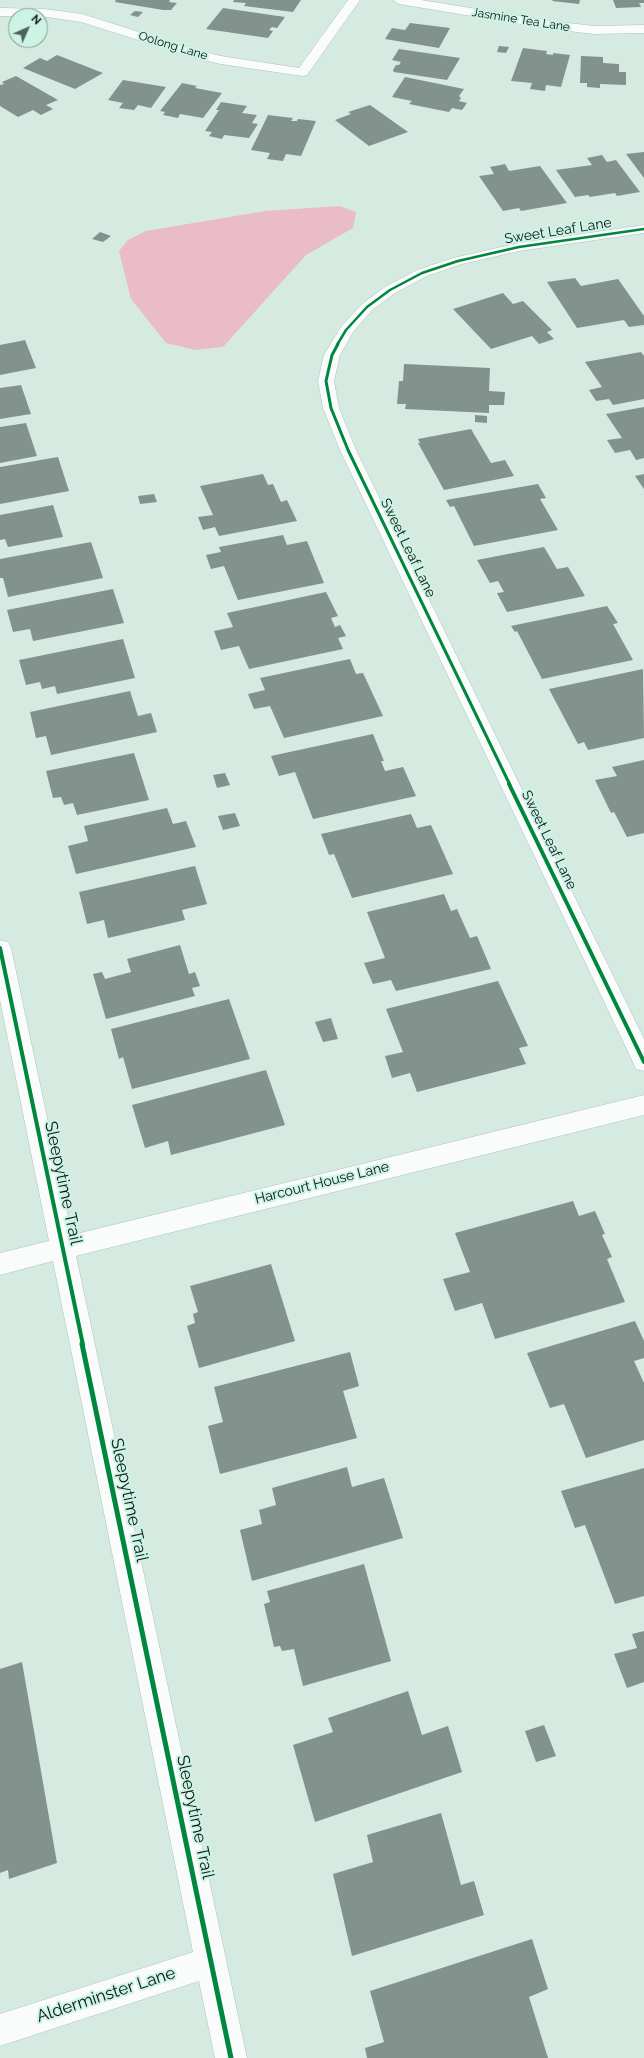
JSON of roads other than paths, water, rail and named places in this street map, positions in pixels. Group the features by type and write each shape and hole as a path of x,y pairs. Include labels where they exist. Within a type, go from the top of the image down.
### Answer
{"street":[{"name":"Oolong Lane","path":"11,0 31,8"},
{"name":"Oolong Lane","path":"48,14 82,18 120,28 192,53 221,60 302,72 354,0"},
{"name":"Jasmine Tea Lane","path":"399,0 551,25 594,30 644,29"},
{"name":"Sweet Leaf Lane","path":"643,230 519,247 458,261 422,273 390,290 373,303 346,330 332,355 326,381 331,408 348,450 644,1062"},
{"name":"Sleepytime Trail","path":"0,948 232,2058"},
{"name":"Harcourt House Lane","path":"0,1264 644,1105"},
{"name":"Alderminster Lane","path":"0,2030 212,1961"}]}
